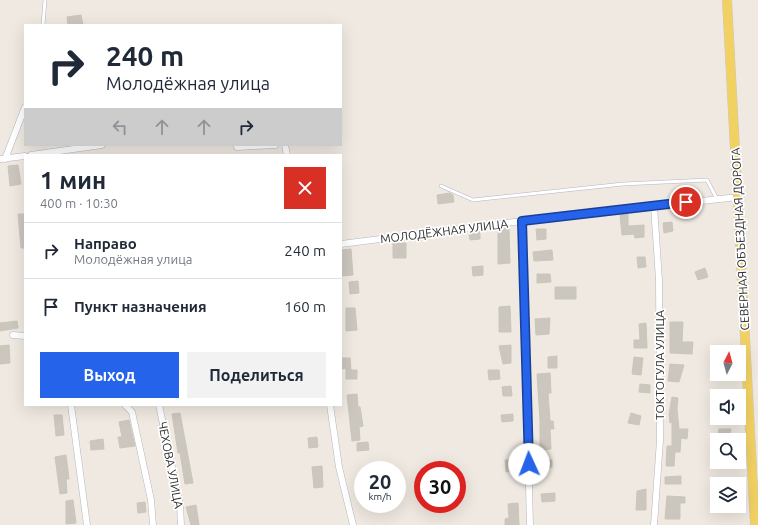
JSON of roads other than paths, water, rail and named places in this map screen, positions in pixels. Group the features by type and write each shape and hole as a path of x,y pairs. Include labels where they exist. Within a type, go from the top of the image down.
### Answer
{"main road":[{"name":"СЕВЕРНАЯ ОБЪЕЗДНАЯ ДОРОГА","path":"727,0 755,525"}],"street":[{"path":"3,159 24,109"},
{"path":"38,154 95,146"},
{"path":"237,146 256,146"},
{"path":"3,159 24,156"},
{"name":"МОЛОДЁЖНАЯ УЛИЦА","path":"342,244 522,221 738,197"},
{"name":"ТОКТОГУЛА УЛИЦА","path":"654,206 659,280 660,440 654,525"},
{"path":"522,221 530,525"},
{"path":"13,335 24,336"},
{"path":"71,406 87,525"},
{"path":"126,406 132,412 151,500 153,525"},
{"name":"ЧЕХОВА УЛИЦА","path":"159,406 180,505 181,525"},
{"path":"330,406 339,467 353,525"}],"lane":[{"path":"43,24 44,0"},
{"path":"440,186 473,200 623,184 707,180 718,199"}]}
